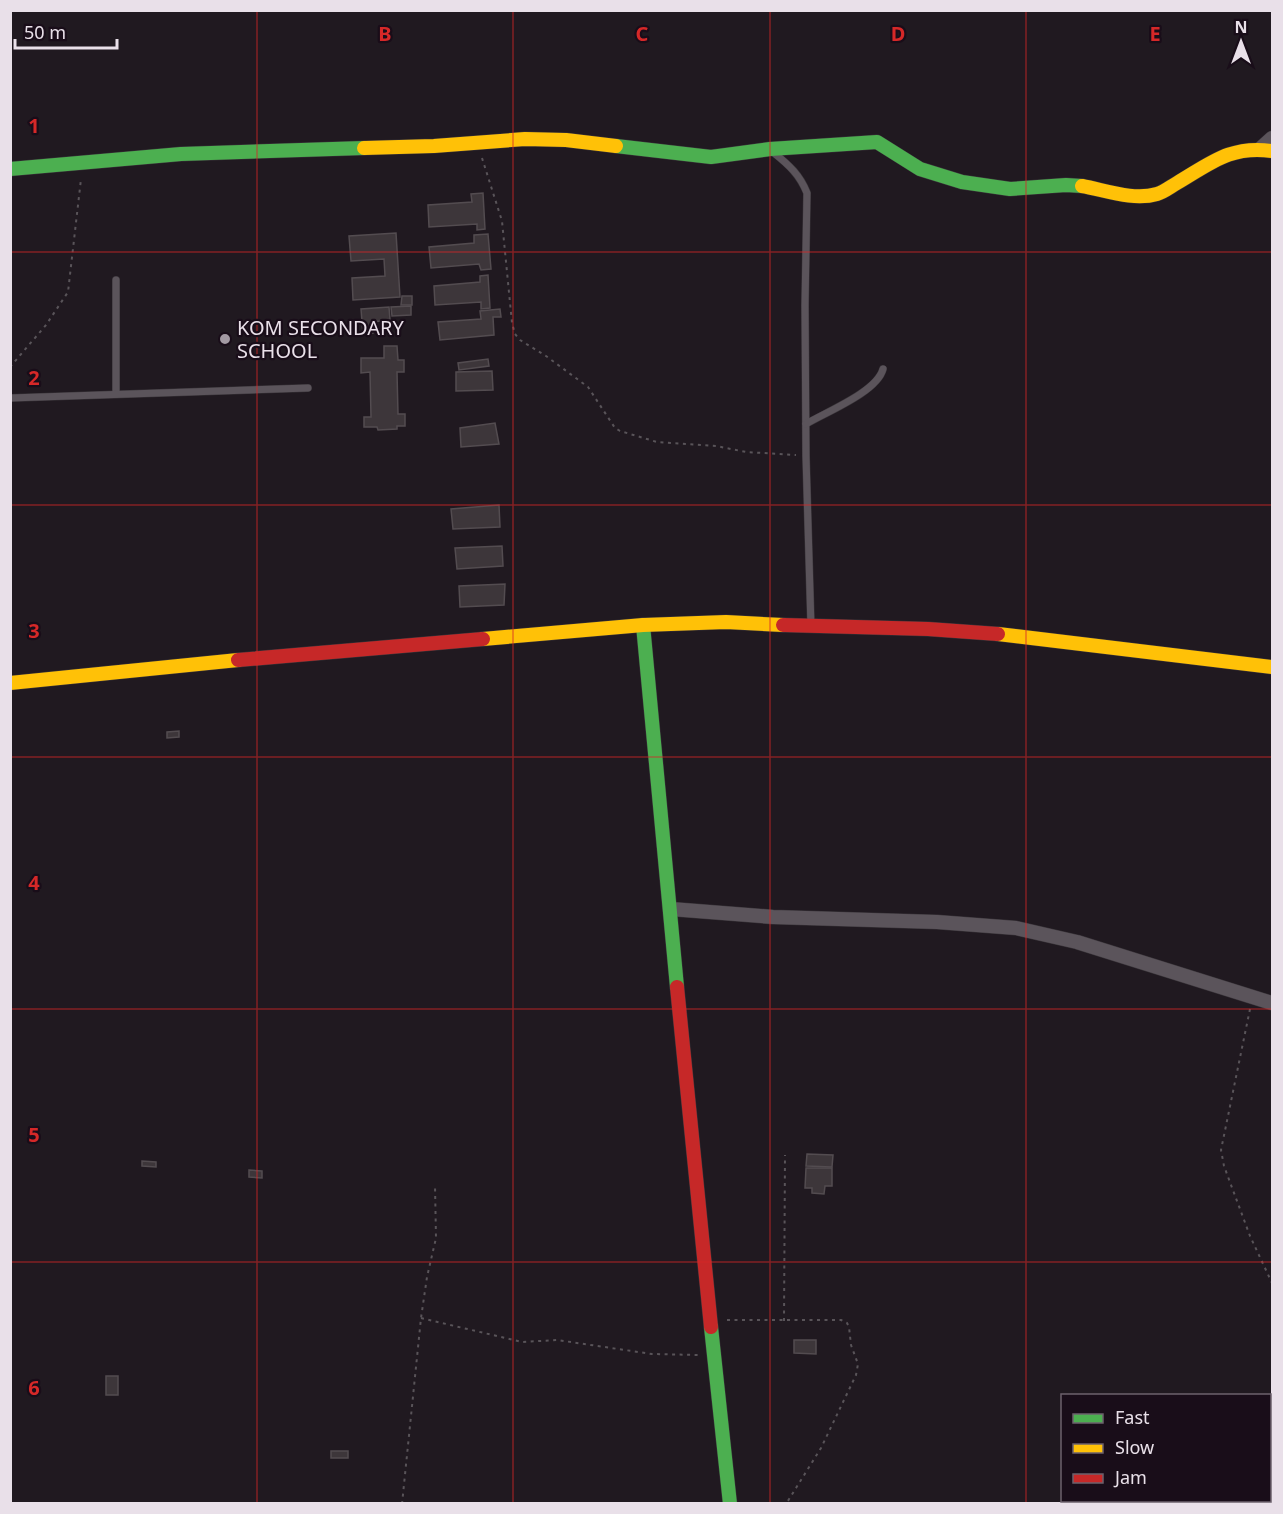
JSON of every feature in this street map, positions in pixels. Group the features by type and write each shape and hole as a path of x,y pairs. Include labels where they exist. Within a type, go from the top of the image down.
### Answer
{"street":[{"path":"10,169 181,154 477,144 548,138 711,157 770,149 877,142 887,146 902,160 927,172 972,184 1020,189 1071,185 1136,196 1156,195 1217,157 1238,149 1267,149 1272,138"},
{"path":"10,683 117,671 643,625 726,622 811,627 928,628 1017,636 1272,667"},
{"path":"643,625 695,1176 730,1503"},
{"path":"671,909 1016,928 1077,942 1272,1003"}],"lane":[{"path":"770,149 794,169 807,193 806,456 811,627"},
{"path":"116,280 116,394"},
{"path":"806,424 867,389 879,379 883,369"},
{"path":"10,398 308,388"}],"path":[{"path":"477,144 502,221 512,323 517,337 588,387 615,428 620,431 657,442 806,456"},
{"path":"10,367 46,325 68,292 83,161"},
{"path":"1253,997 1221,1150 1224,1166 1250,1236 1272,1283"},
{"path":"784,1321 785,1155"},
{"path":"402,1503 421,1318 436,1238 435,1185"},
{"path":"421,1318 522,1342 556,1340 652,1354 714,1355"},
{"path":"711,1322 836,1319 845,1321 849,1327 858,1364 856,1375 821,1448 786,1503"}],"building":[{"path":"483,193 485,229 477,230 477,224 429,227 428,205 472,202 471,194"},
{"path":"396,233 400,297 353,300 352,278 385,276 384,259 351,261 349,236"},
{"path":"488,234 491,269 481,270 479,264 431,268 429,247 474,243 474,235"},
{"path":"488,275 490,308 481,309 481,302 435,305 434,286 480,282 480,276"},
{"path":"402,296 412,296 412,305 401,305"},
{"path":"411,306 411,315 392,316 391,307"},
{"path":"389,307 390,320 372,322 373,333 363,334 361,309"},
{"path":"500,309 501,317 493,317 494,335 440,340 438,322 481,319 480,311"},
{"path":"384,346 397,346 398,360 404,360 404,372 397,372 398,414 405,414 405,426 378,430 377,427 364,427 364,417 371,417 370,372 361,373 361,358 384,358"},
{"path":"488,359 489,366 459,370 458,363"},
{"path":"492,371 493,390 456,391 456,372"},
{"path":"495,423 499,444 461,447 460,428"},
{"path":"499,505 500,527 453,529 451,509"},
{"path":"502,546 503,566 457,569 455,548"},
{"path":"505,584 504,605 460,607 459,586"},
{"path":"179,731 179,737 167,738 167,732"},
{"path":"807,1154 833,1155 832,1167 806,1166"},
{"path":"142,1161 156,1162 156,1167 142,1166"},
{"path":"806,1168 832,1168 832,1186 825,1186 824,1194 812,1193 812,1188 805,1188"},
{"path":"249,1170 262,1171 262,1178 249,1177"},
{"path":"794,1340 816,1340 816,1354 794,1353"},
{"path":"106,1376 118,1376 118,1395 106,1395"},
{"path":"331,1451 348,1451 348,1458 331,1458"}],"traffic: fast":[{"path":"616,146 711,157 770,149 877,142 920,169 962,182 1010,189 1082,186"},
{"path":"10,169 181,154 364,148"},
{"path":"643,625 677,987"},
{"path":"711,1327 730,1504"}],"traffic: slow":[{"path":"364,148 434,146 525,139 566,140 616,146"},
{"path":"1082,186 1129,196 1148,196 1162,192 1211,163 1233,153 1272,151"},
{"path":"483,639 643,625 726,622 783,625"},
{"path":"998,634 1272,667"},
{"path":"10,683 238,660"}],"traffic: jam":[{"path":"783,625 928,629 998,634"},
{"path":"238,660 483,639"},
{"path":"677,987 711,1327"}],"place":[{"name":"KOM SECONDARY SCHOOL","path":"225,339"}]}
